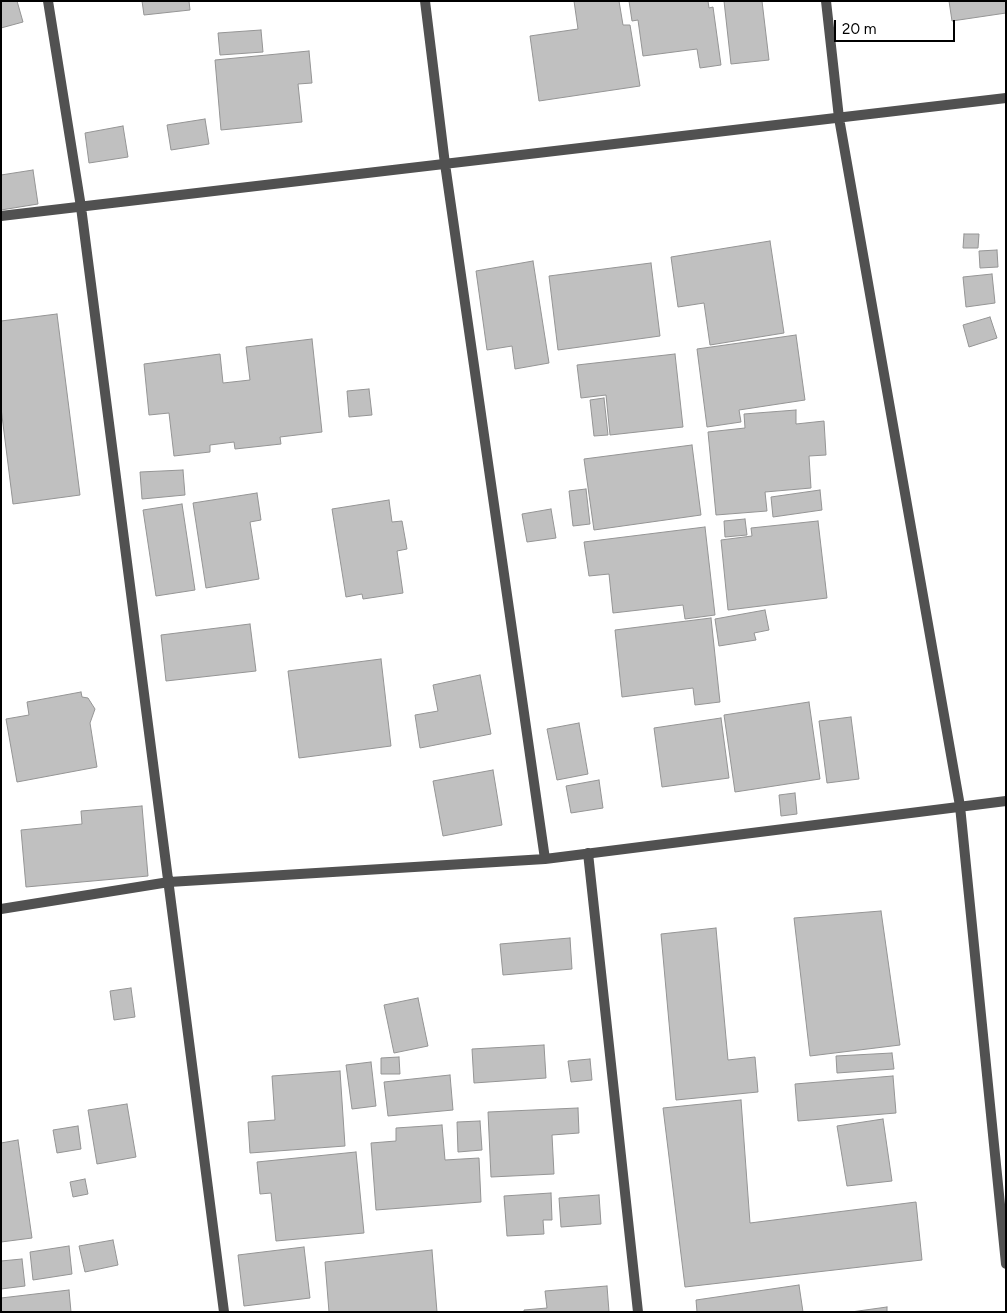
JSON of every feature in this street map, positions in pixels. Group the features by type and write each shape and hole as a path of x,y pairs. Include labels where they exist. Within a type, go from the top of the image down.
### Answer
{"street":[{"path":"48,1 81,206 224,1312"},
{"path":"425,1 445,164 545,859"},
{"path":"826,1 839,118 960,806 1006,1264"},
{"path":"1,216 1006,98"},
{"path":"1,909 169,882 545,859 960,806 1006,802"},
{"path":"588,853 638,1312"}],"building":[{"path":"1,1 17,1 23,22 1,28"},
{"path":"142,1 189,1 190,10 144,15"},
{"path":"574,1 619,1 623,25 630,25 640,86 539,101 530,36 578,29"},
{"path":"629,1 708,1 709,8 713,7 721,65 700,68 697,49 643,56 638,20 632,21"},
{"path":"724,1 762,1 769,60 731,64"},
{"path":"949,1 1006,1 1006,13 952,21"},
{"path":"261,30 263,52 220,55 218,33"},
{"path":"309,51 312,83 298,84 302,122 221,130 215,60"},
{"path":"205,119 209,144 171,150 167,125"},
{"path":"123,126 128,157 89,163 85,133"},
{"path":"33,170 38,204 1,210 1,175"},
{"path":"964,234 979,234 978,248 963,248"},
{"path":"770,241 784,333 710,345 704,303 678,307 671,257"},
{"path":"997,250 998,267 980,268 979,251"},
{"path":"533,261 549,363 515,369 512,346 487,350 476,271"},
{"path":"651,263 660,336 558,350 549,276"},
{"path":"992,274 995,303 966,307 963,277"},
{"path":"57,314 80,495 13,504 1,408 1,321"},
{"path":"990,317 997,338 969,347 963,325"},
{"path":"796,335 805,400 739,410 741,422 707,427 697,349"},
{"path":"312,339 322,432 280,437 281,444 235,449 234,442 210,445 210,452 174,456 169,413 149,415 144,364 220,354 223,383 250,380 246,347"},
{"path":"675,354 683,427 610,435 606,395 581,398 577,365"},
{"path":"369,389 372,415 349,417 347,391"},
{"path":"604,398 608,435 594,436 590,400"},
{"path":"796,410 796,424 824,421 826,455 809,456 811,488 765,492 767,511 716,515 708,432 745,428 744,414"},
{"path":"692,445 701,515 594,530 584,459"},
{"path":"183,470 185,495 142,499 140,472"},
{"path":"586,489 590,524 573,526 569,491"},
{"path":"820,490 822,510 773,517 771,497"},
{"path":"257,493 261,520 250,522 259,579 206,588 193,503"},
{"path":"389,500 392,522 402,521 407,549 397,551 403,593 363,599 362,594 346,597 332,509"},
{"path":"182,504 195,590 156,596 143,510"},
{"path":"551,509 556,538 527,542 522,514"},
{"path":"745,519 747,535 725,537 724,521"},
{"path":"818,521 827,598 728,610 721,540 752,536 751,528"},
{"path":"705,527 715,615 685,619 683,605 613,613 609,574 589,576 584,542"},
{"path":"765,610 769,630 754,633 756,640 719,646 715,619"},
{"path":"711,618 720,702 695,705 693,688 622,697 615,630"},
{"path":"250,624 256,671 166,681 161,635"},
{"path":"381,659 391,746 299,758 288,671"},
{"path":"480,675 491,734 420,748 415,715 438,711 433,685"},
{"path":"81,692 82,697 88,698 95,709 90,723 97,767 17,782 6,719 29,715 27,702"},
{"path":"809,702 820,779 735,792 724,715"},
{"path":"851,717 859,779 827,783 819,721"},
{"path":"721,718 729,778 662,787 654,728"},
{"path":"579,723 588,774 557,780 547,729"},
{"path":"493,770 502,825 443,836 433,781"},
{"path":"599,780 603,808 571,813 566,786"},
{"path":"795,793 797,814 781,816 779,795"},
{"path":"142,806 148,876 26,887 21,830 82,824 81,811"},
{"path":"881,911 900,1045 810,1056 794,918"},
{"path":"716,928 728,1060 755,1057 758,1092 676,1100 661,934"},
{"path":"570,938 572,969 503,975 500,944"},
{"path":"131,988 135,1017 114,1020 110,991"},
{"path":"418,998 428,1046 394,1053 384,1005"},
{"path":"544,1045 546,1078 474,1083 472,1049"},
{"path":"892,1053 894,1069 837,1073 836,1056"},
{"path":"399,1057 400,1074 381,1074 381,1058"},
{"path":"590,1059 592,1080 571,1082 568,1061"},
{"path":"371,1062 376,1106 352,1109 346,1065"},
{"path":"340,1071 345,1146 250,1153 248,1122 275,1120 272,1076"},
{"path":"450,1075 453,1110 388,1116 384,1082"},
{"path":"893,1076 896,1113 798,1121 795,1084"},
{"path":"741,1100 750,1223 916,1202 922,1260 685,1287 663,1108"},
{"path":"127,1104 136,1157 97,1164 88,1110"},
{"path":"578,1108 579,1133 552,1135 554,1174 491,1177 488,1112"},
{"path":"883,1119 892,1181 847,1186 837,1126"},
{"path":"480,1121 482,1150 458,1152 457,1122"},
{"path":"442,1125 445,1160 479,1158 481,1202 376,1210 371,1143 396,1141 396,1128"},
{"path":"78,1126 81,1149 57,1153 53,1130"},
{"path":"18,1140 32,1238 1,1242 1,1143"},
{"path":"356,1152 364,1233 276,1241 271,1193 260,1194 257,1162"},
{"path":"85,1179 88,1194 73,1197 70,1182"},
{"path":"551,1193 552,1220 543,1220 544,1234 507,1236 504,1196"},
{"path":"599,1195 601,1224 561,1227 559,1198"},
{"path":"113,1240 118,1265 85,1272 79,1246"},
{"path":"69,1246 72,1274 33,1280 30,1252"},
{"path":"304,1247 310,1298 244,1306 238,1255"},
{"path":"432,1250 437,1312 329,1312 325,1262"},
{"path":"22,1259 25,1286 1,1289 1,1261"},
{"path":"799,1285 803,1312 697,1312 696,1300"},
{"path":"607,1286 609,1312 524,1312 524,1310 547,1308 545,1291"},
{"path":"69,1290 71,1312 1,1312 1,1298"},
{"path":"887,1307 887,1312 851,1312"}]}
